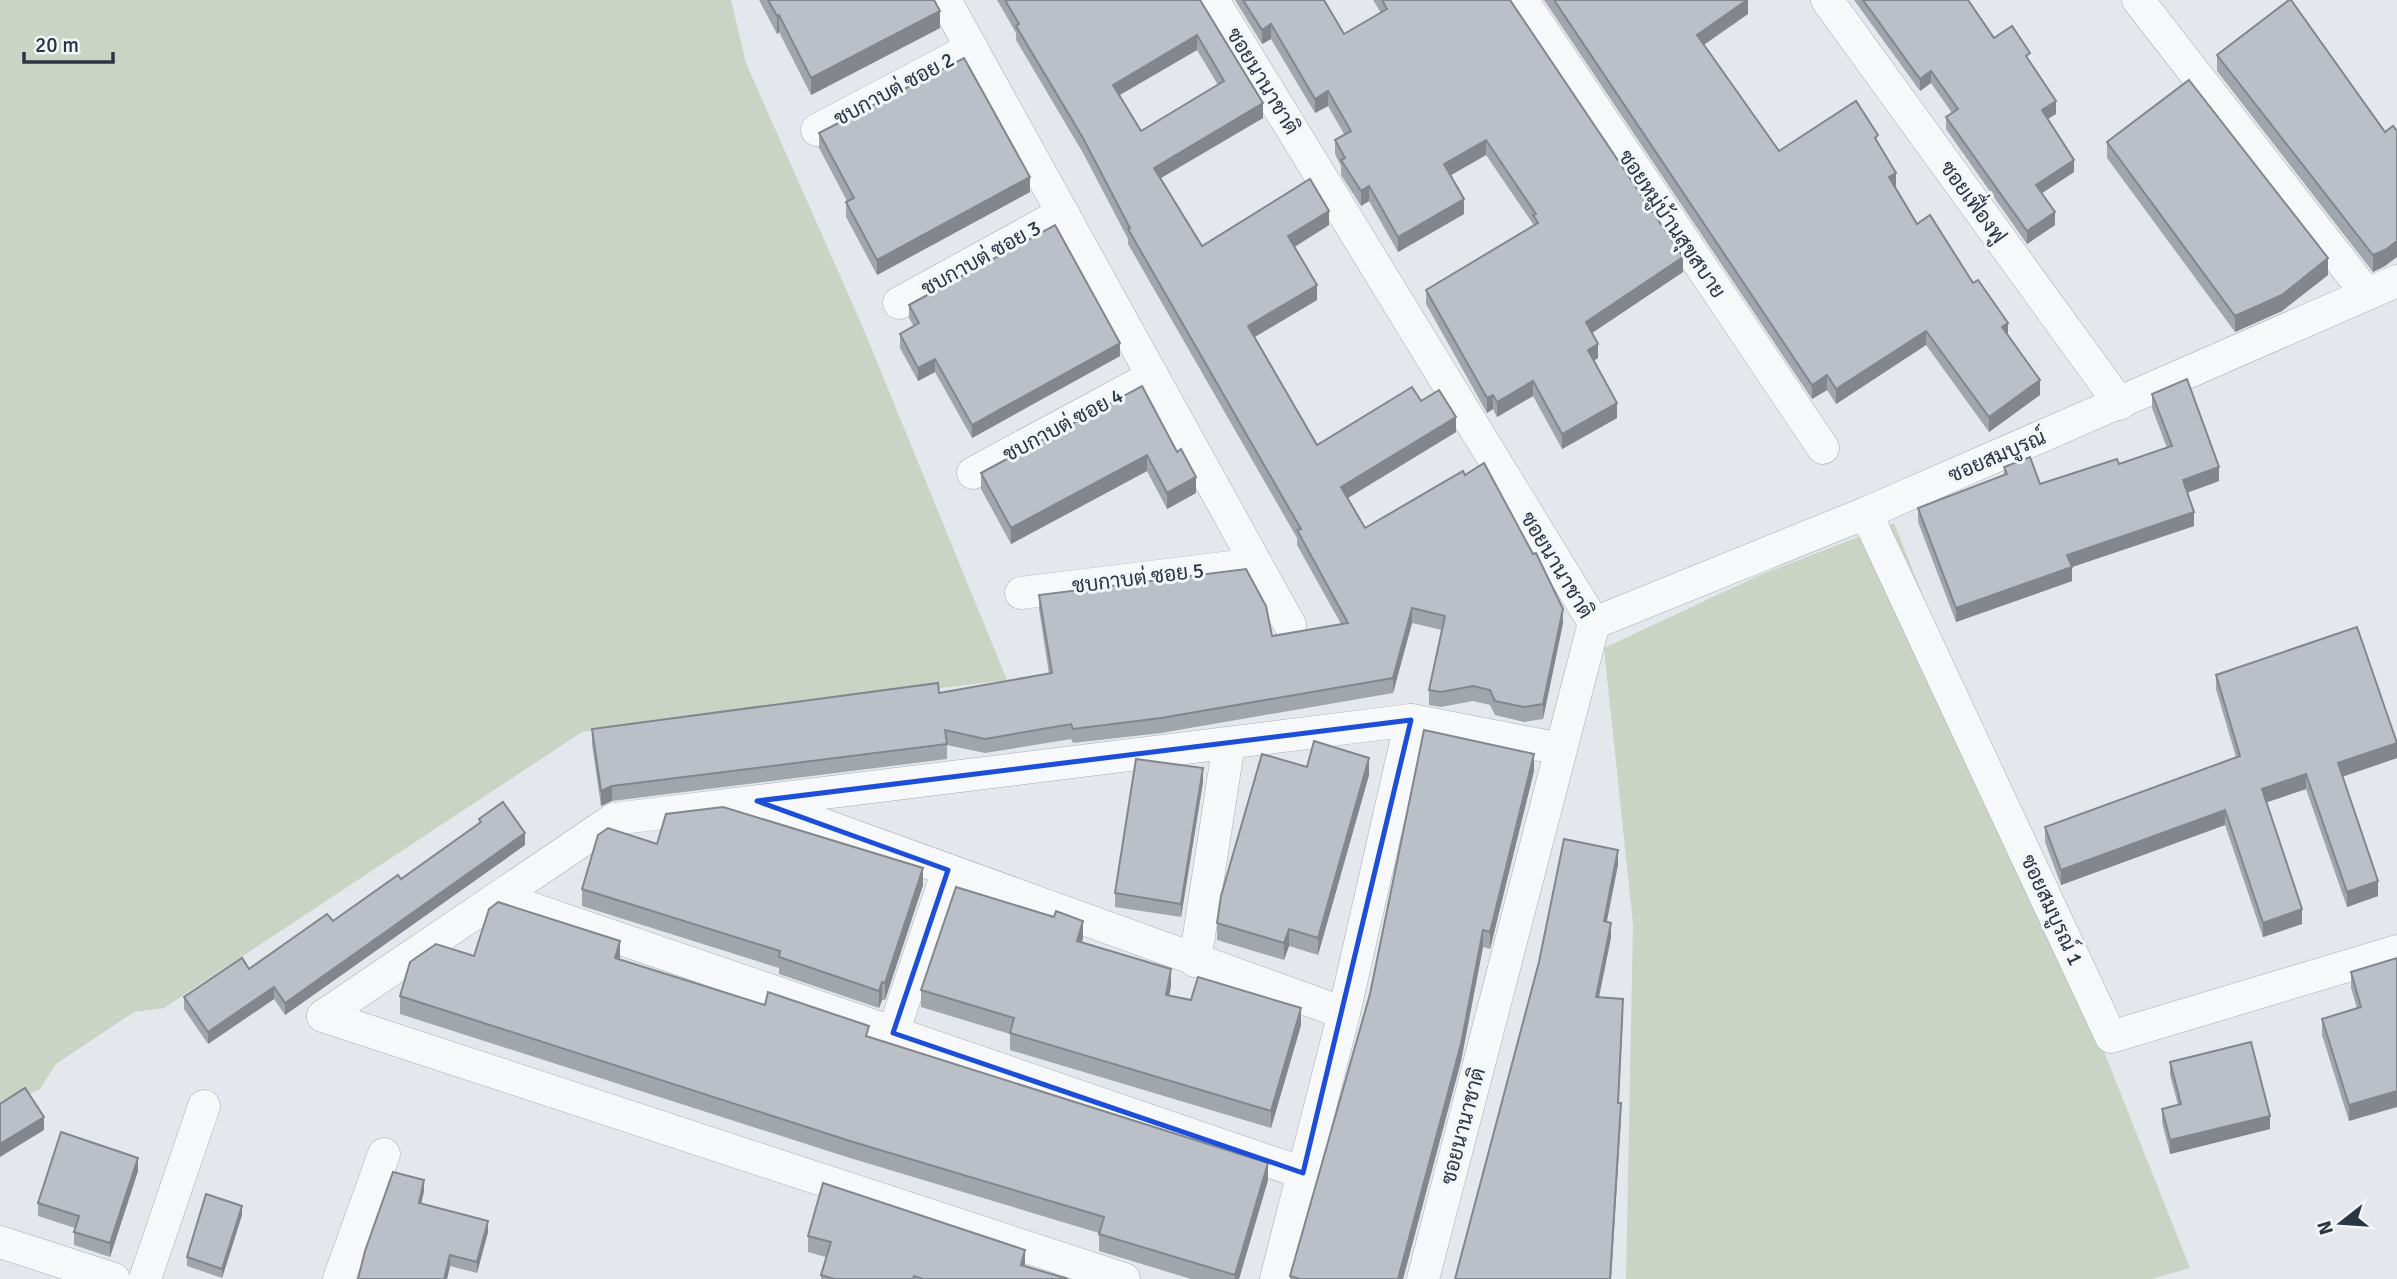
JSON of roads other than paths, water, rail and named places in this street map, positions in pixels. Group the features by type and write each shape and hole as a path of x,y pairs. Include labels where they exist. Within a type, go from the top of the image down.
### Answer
{"street":[{"path":"945,0 1290,625"},
{"name":"ซอยนานาชาติ","path":"1213,0 1594,623 1423,1279"},
{"name":"ซอยหมู่บ้านสุขสบาย","path":"1522,0 1823,448"},
{"name":"ซอยเฟื่องฟู","path":"1827,0 2120,404"},
{"path":"2138,0 2366,293"},
{"name":"ชบกาบต่ ซอย 2","path":"817,131 972,48"},
{"name":"ชบกาบต่ ซอย 3","path":"899,303 1063,213"},
{"name":"ซอยสมบูรณ์","path":"1594,623 1866,513 2397,281"},
{"name":"ชบกาบต่ ซอย 4","path":"973,473 1153,376"},
{"name":"ซอยสมบูรณ์ 1","path":"1866,513 2111,1037 2397,951"},
{"name":"ชบกาบต่ ซอย 5","path":"1021,593 1255,564"},
{"path":"1124,1279 323,1016 614,819 1411,720 1561,749"},
{"path":"1276,1279 1344,1013 1411,720"},
{"path":"1195,961 1229,743"},
{"path":"757,801 1344,1013"},
{"path":"893,1033 948,870"},
{"path":"498,897 1303,1173"},
{"path":"145,1279 204,1106"},
{"path":"339,1279 384,1154"},
{"path":"0,1242 114,1279"}]}
